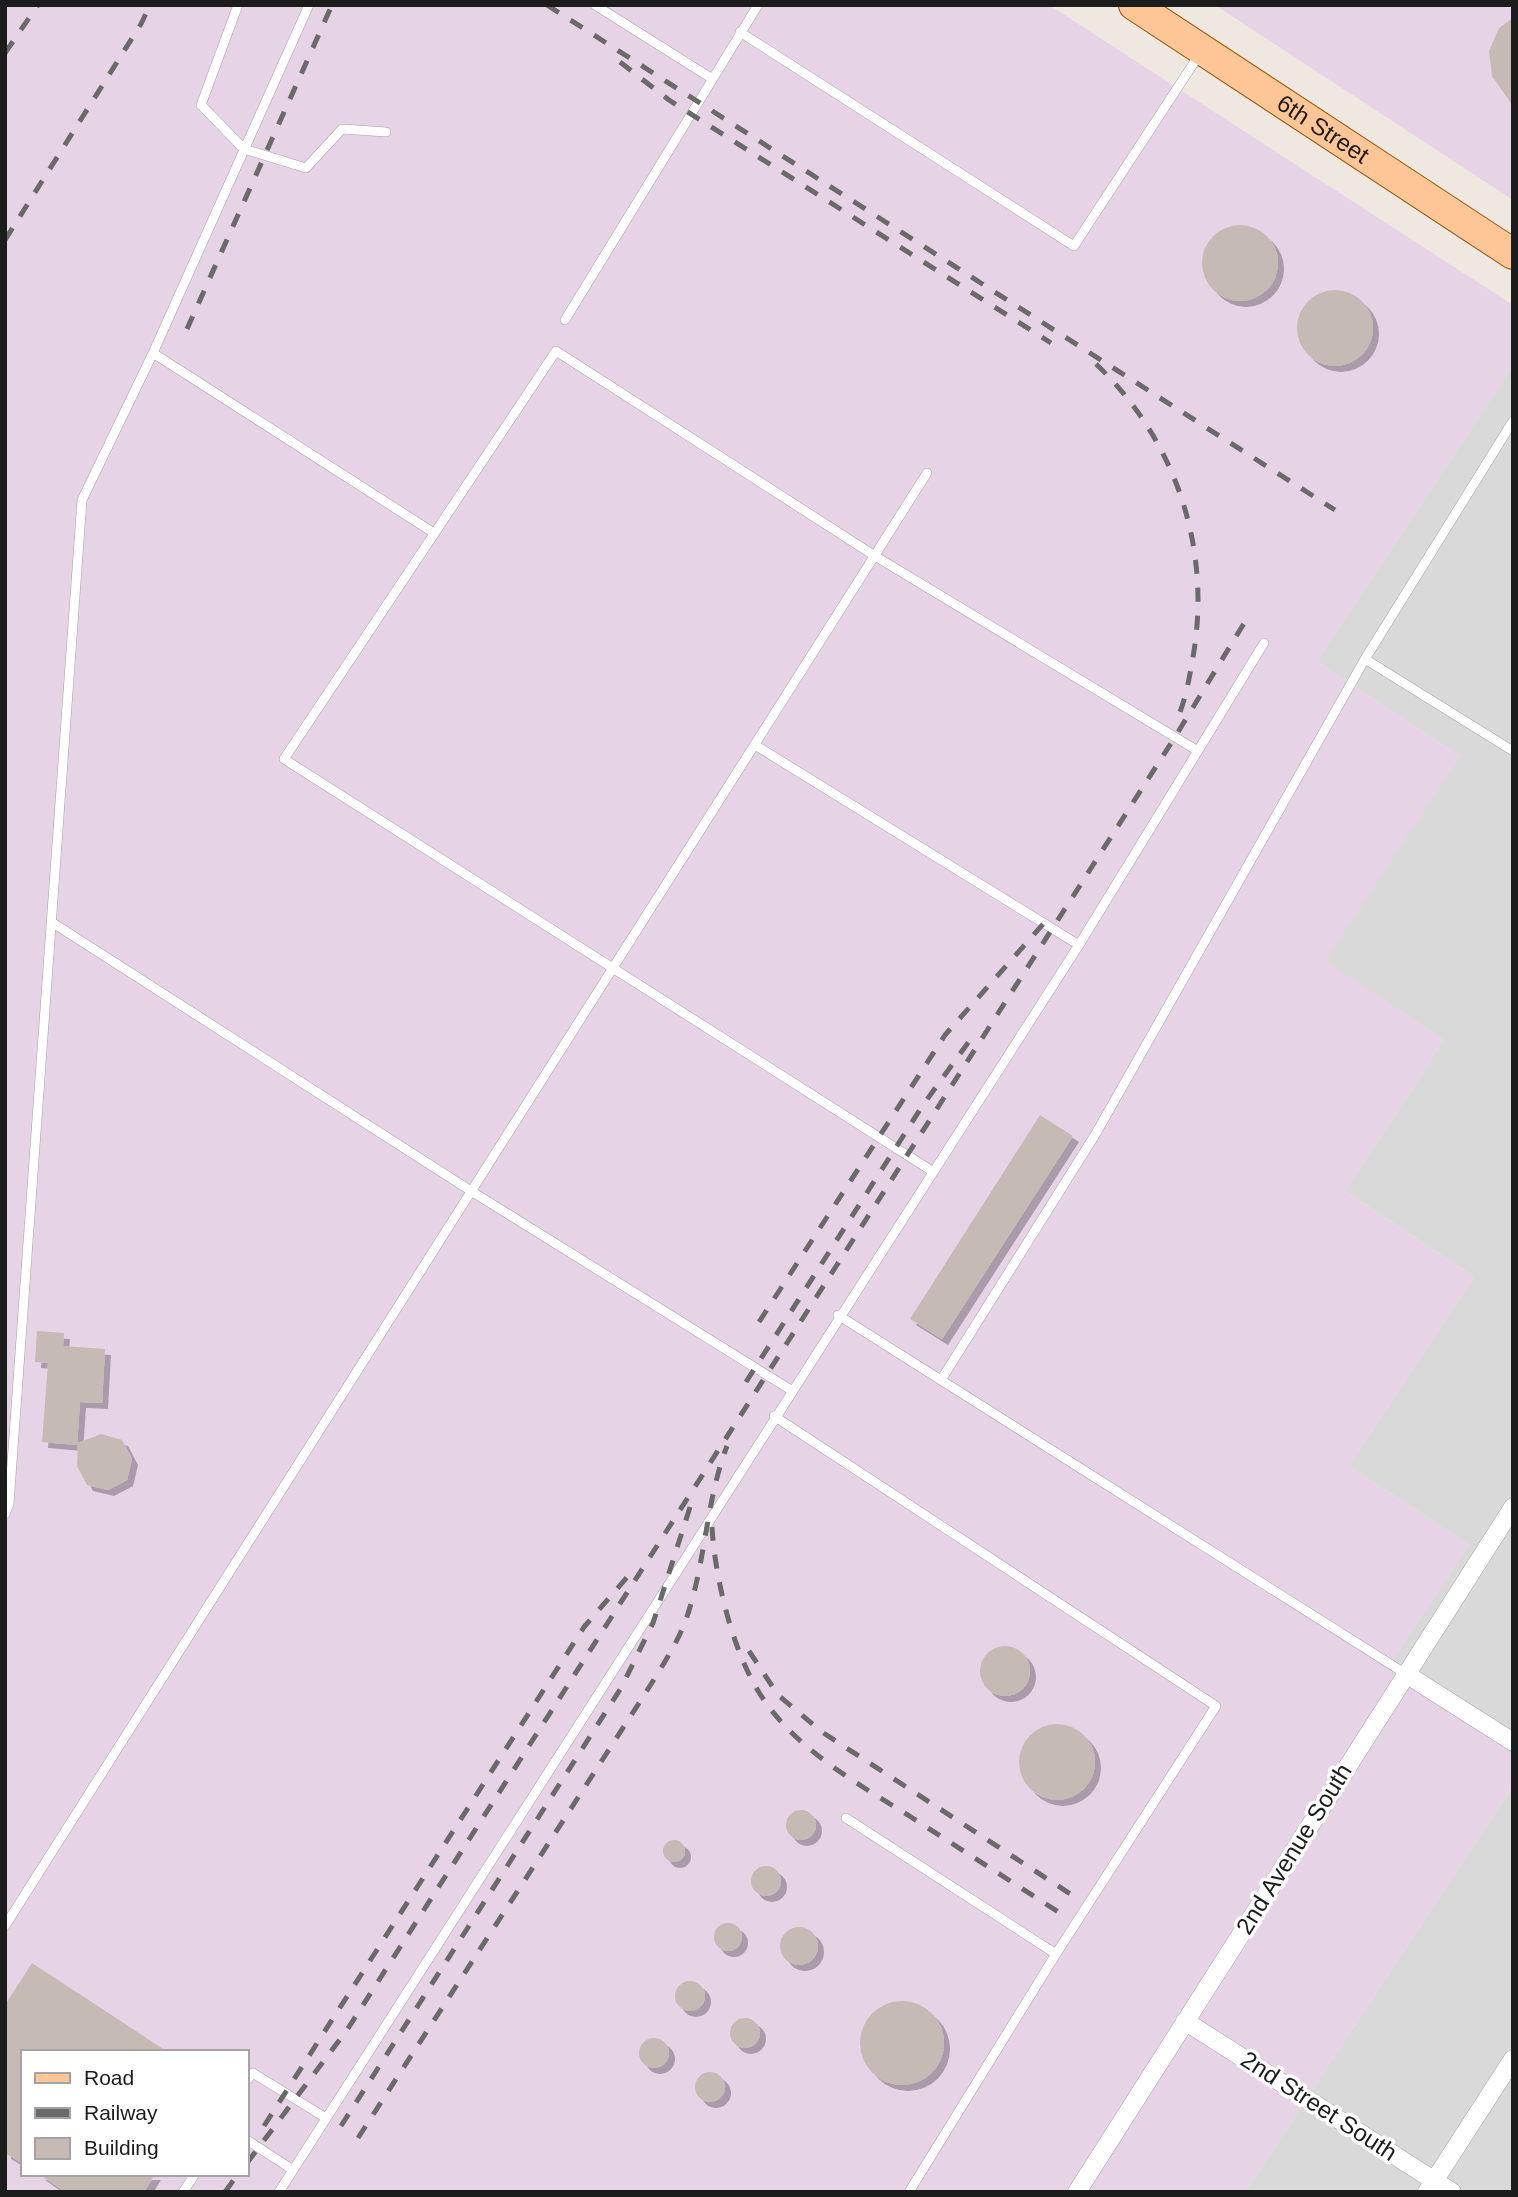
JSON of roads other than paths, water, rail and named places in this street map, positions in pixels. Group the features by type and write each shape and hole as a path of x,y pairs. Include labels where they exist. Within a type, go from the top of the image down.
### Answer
{"main road":[{"name":"6th Street","path":"1133,5 1513,254"}],"street":[{"name":"2nd Avenue South","path":"1077,2192 1513,1507"},
{"path":"1406,1674 1513,1742"},
{"name":"2nd Street South","path":"1185,2021 1431,2186 1452,2192"},
{"path":"1431,2186 1513,2059"}],"lane":[{"path":"238,5 201,105 244,149 306,168 342,129 386,132"},
{"path":"5,1514 9,1504 82,500 153,353 309,5"},
{"path":"595,5 711,78"},
{"path":"565,320 758,5"},
{"path":"740,32 1074,246 1202,50"},
{"path":"932,1171 284,759 556,351 875,556 1198,751"},
{"path":"153,353 434,533"},
{"path":"941,1380 1095,1135 1366,659 1513,421"},
{"path":"5,1926 927,473"},
{"path":"279,2192 838,1315 1079,945 1264,643"},
{"path":"1366,659 1513,751"},
{"path":"755,745 1079,945"},
{"path":"53,923 471,1191 792,1390"},
{"path":"838,1315 1406,1674"},
{"path":"774,1416 1216,1706 1056,1954 909,2192"},
{"path":"846,1818 1056,1954"},
{"path":"248,2079 253,2073 326,2118"},
{"path":"248,2141 293,2170"},
{"path":"184,2192 194,2176"}],"railway":[{"path":"5,53 38,5"},
{"path":"5,240 141,24 150,5"},
{"path":"187,329 332,5"},
{"path":"547,5 1335,510"},
{"path":"620,62 669,100 1051,343"},
{"path":"1096,364 1124,394 1148,427 1182,498 1192,537 1198,617 1188,683 1175,724"},
{"path":"248,2162 347,2030 1175,737 1246,620"},
{"path":"759,1322 945,1035 1052,914"},
{"path":"746,1382 923,1105 970,1040"},
{"path":"358,2138 676,1643 695,1587 715,1486 727,1446"},
{"path":"341,2126 621,1688 653,1623 691,1504"},
{"path":"712,1527 717,1571 736,1642 755,1685 780,1721 833,1767 1063,1915"},
{"path":"264,2126 584,1627 629,1575"},
{"path":"749,1651 778,1695 822,1732 1075,1897"},
{"path":"225,2192 237,2176"}]}
